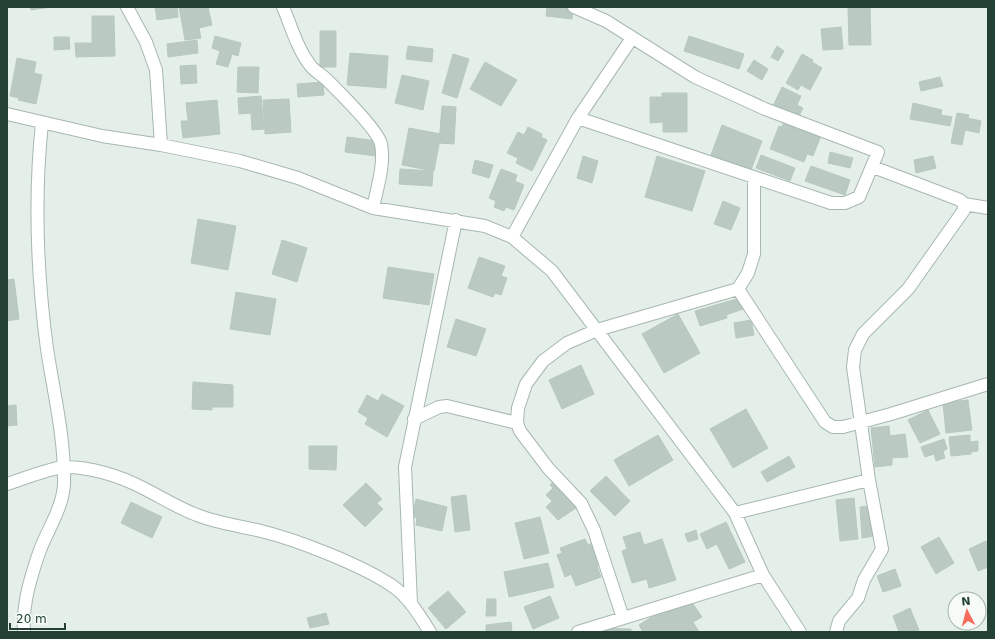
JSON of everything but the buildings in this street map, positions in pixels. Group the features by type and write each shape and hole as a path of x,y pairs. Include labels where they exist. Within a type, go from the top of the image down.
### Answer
{"street":[{"path":"127,7 146,42 156,70 161,145"},
{"path":"283,7 302,52 310,66 325,78 377,136 382,152 373,208"},
{"path":"574,7 606,21 695,77 765,109 878,152 873,167 859,196 845,203 831,203 578,118"},
{"path":"512,237 578,118 632,38"},
{"path":"7,114 102,136 161,145 240,161 298,178 373,208 456,220 485,226 512,237 552,271 735,512 763,575 800,632"},
{"path":"24,632 23,619 27,592 40,550 56,514 64,486 64,467 60,428 47,348 39,269 38,164 42,123"},
{"path":"873,167 960,200 964,204 988,208"},
{"path":"623,618 594,530 581,503 548,468 520,431 517,423 518,408 526,384 543,361 567,343 597,330 738,289 748,273 754,254 754,178"},
{"path":"836,632 839,621 858,598 864,580 882,549 869,480 853,368 855,350 863,334 908,289 964,210 964,204"},
{"path":"411,603 404,467 456,220"},
{"path":"738,289 825,422 833,427 861,423 988,384"},
{"path":"414,419 439,407 447,406 517,423"},
{"path":"7,484 64,467 95,471 119,478 142,487 176,506 198,516 263,531 292,540 340,559 377,577 395,588 411,603 430,632"},
{"path":"735,512 869,480"},
{"path":"578,632 763,575"}]}
